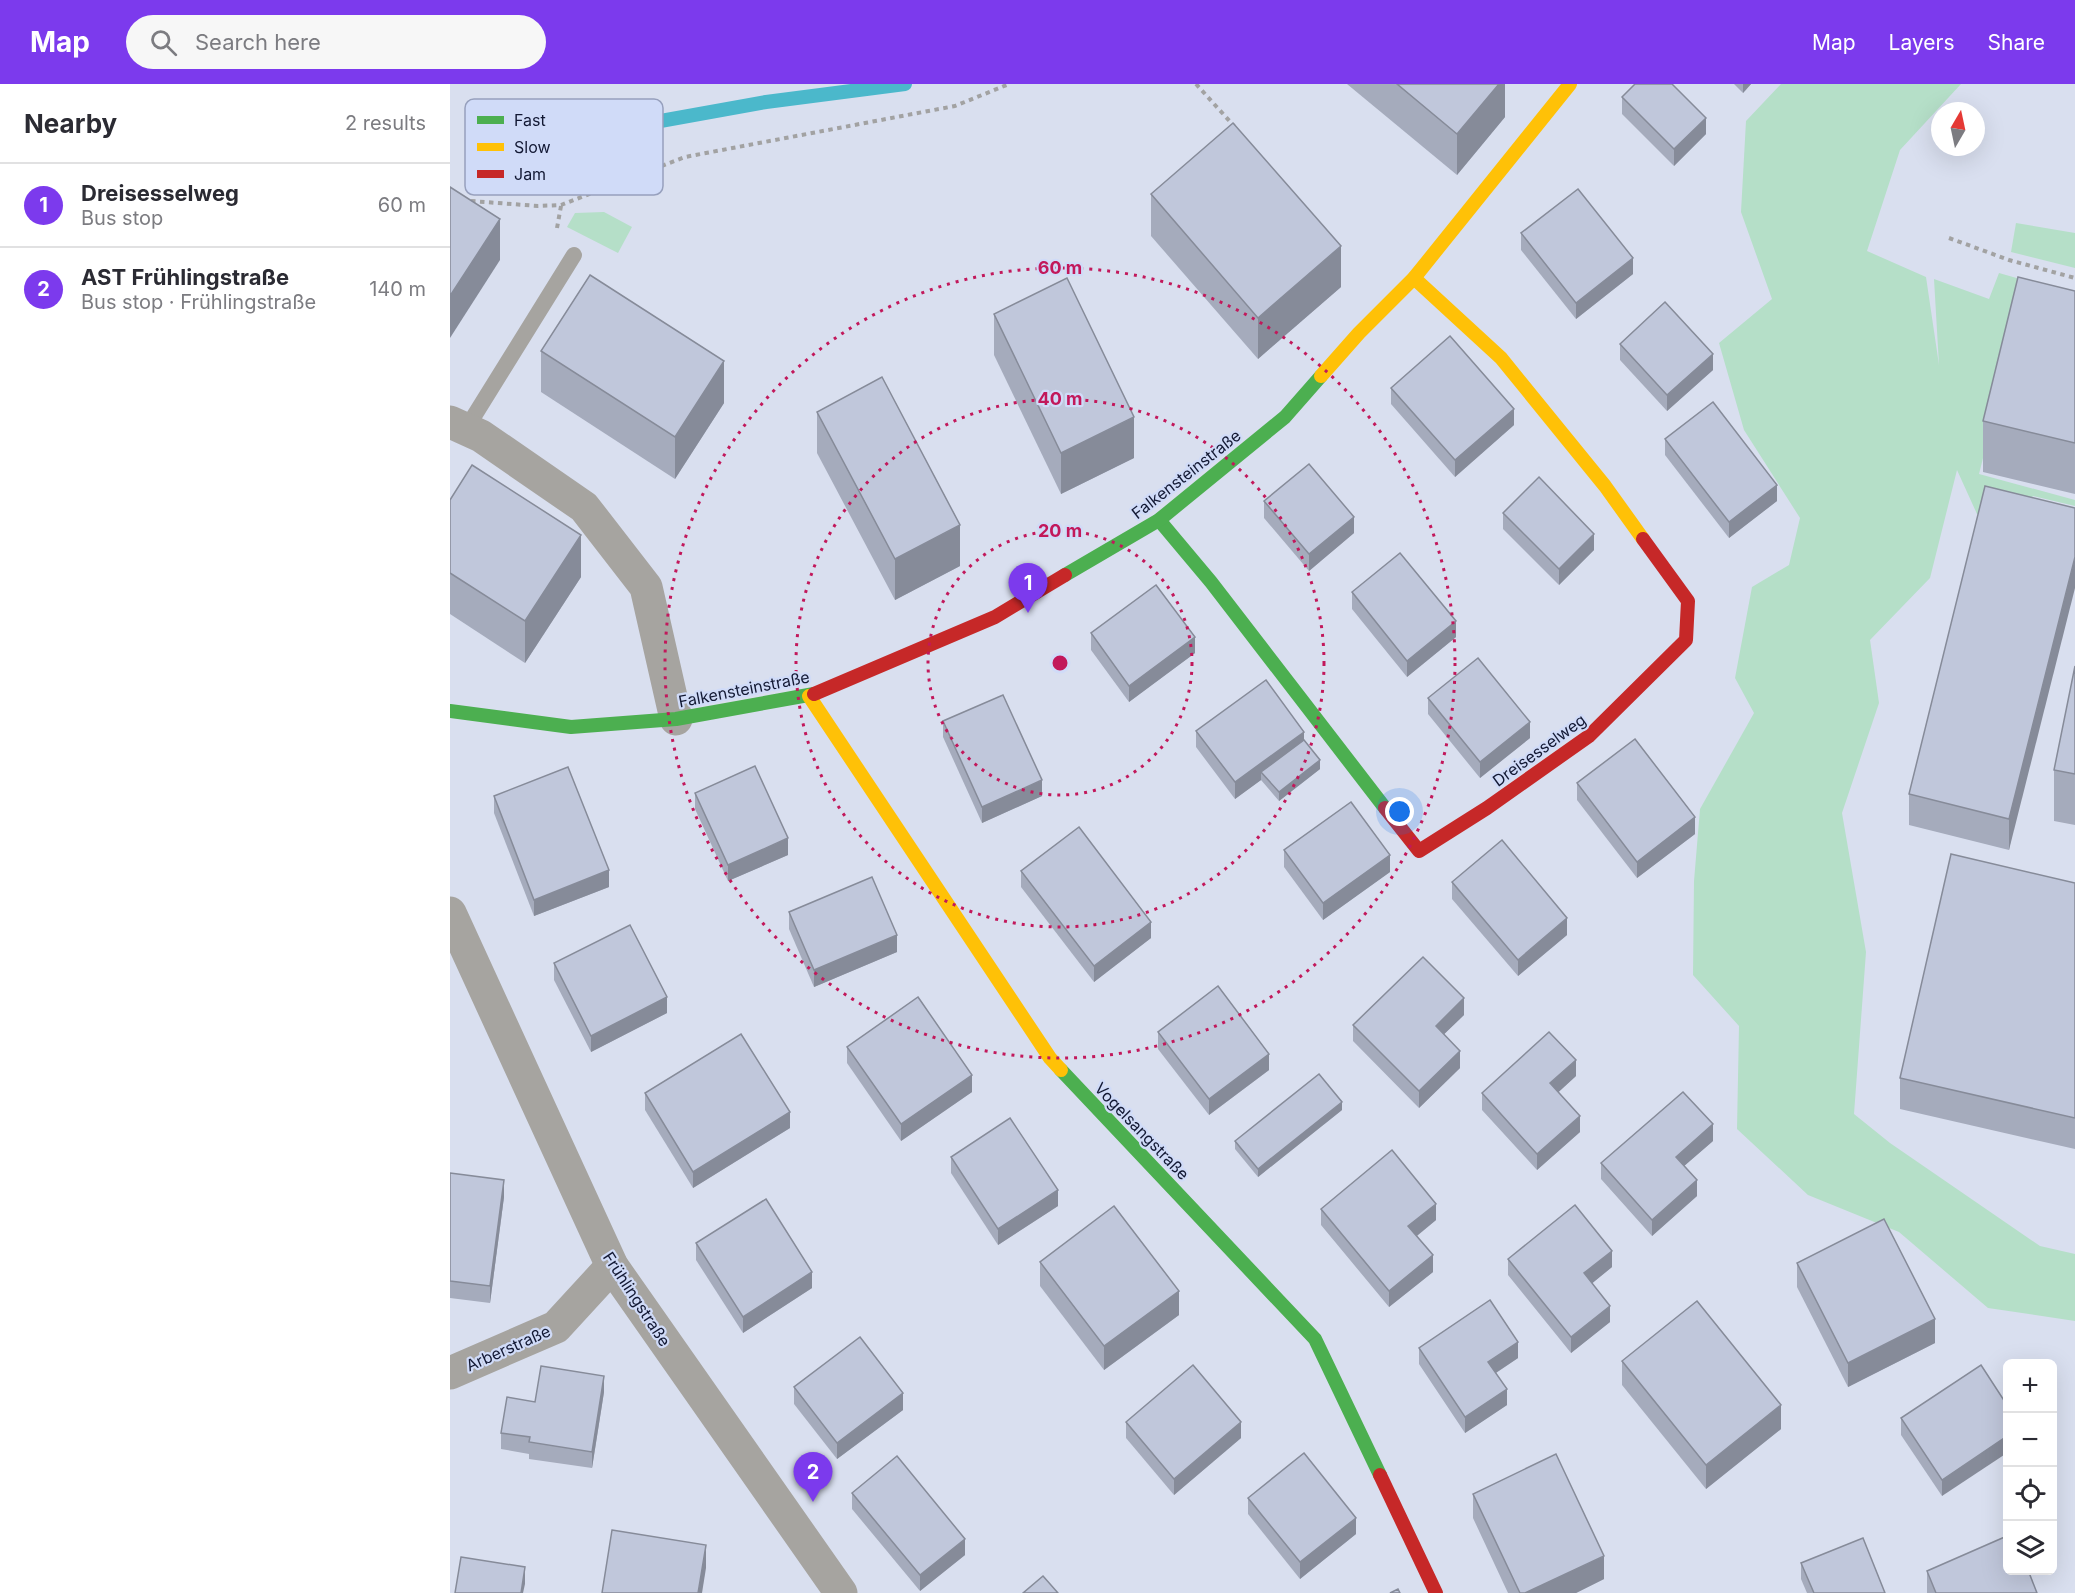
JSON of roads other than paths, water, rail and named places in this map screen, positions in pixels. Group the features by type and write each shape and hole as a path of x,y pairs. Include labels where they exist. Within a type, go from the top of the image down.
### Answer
{"street":[{"name":"Falkensteinstraße","path":"450,711 571,727 676,719 809,696 995,617 1160,520 1285,417 1359,333 1414,278 1570,84"},
{"name":"Dreisesselweg","path":"1160,520 1219,591 1419,851 1487,808 1589,736 1686,640 1688,601 1605,486 1501,358 1414,278"},
{"path":"458,425 481,436 584,507 646,587 676,719"},
{"name":"Vogelsangstraße","path":"809,696 1050,1058 1315,1339 1436,1593"},
{"name":"Frühlingstraße","path":"450,913 612,1266 841,1593"},
{"name":"Arberstraße","path":"450,1373 556,1327 612,1266"}],"lane":[{"path":"458,425 574,255"}],"waterway":[{"path":"663,121 766,102 905,84"}],"place":[{"name":"Dreisesselweg","path":"1028,613"},
{"name":"AST Frühlingstraße","path":"813,1502"}]}
